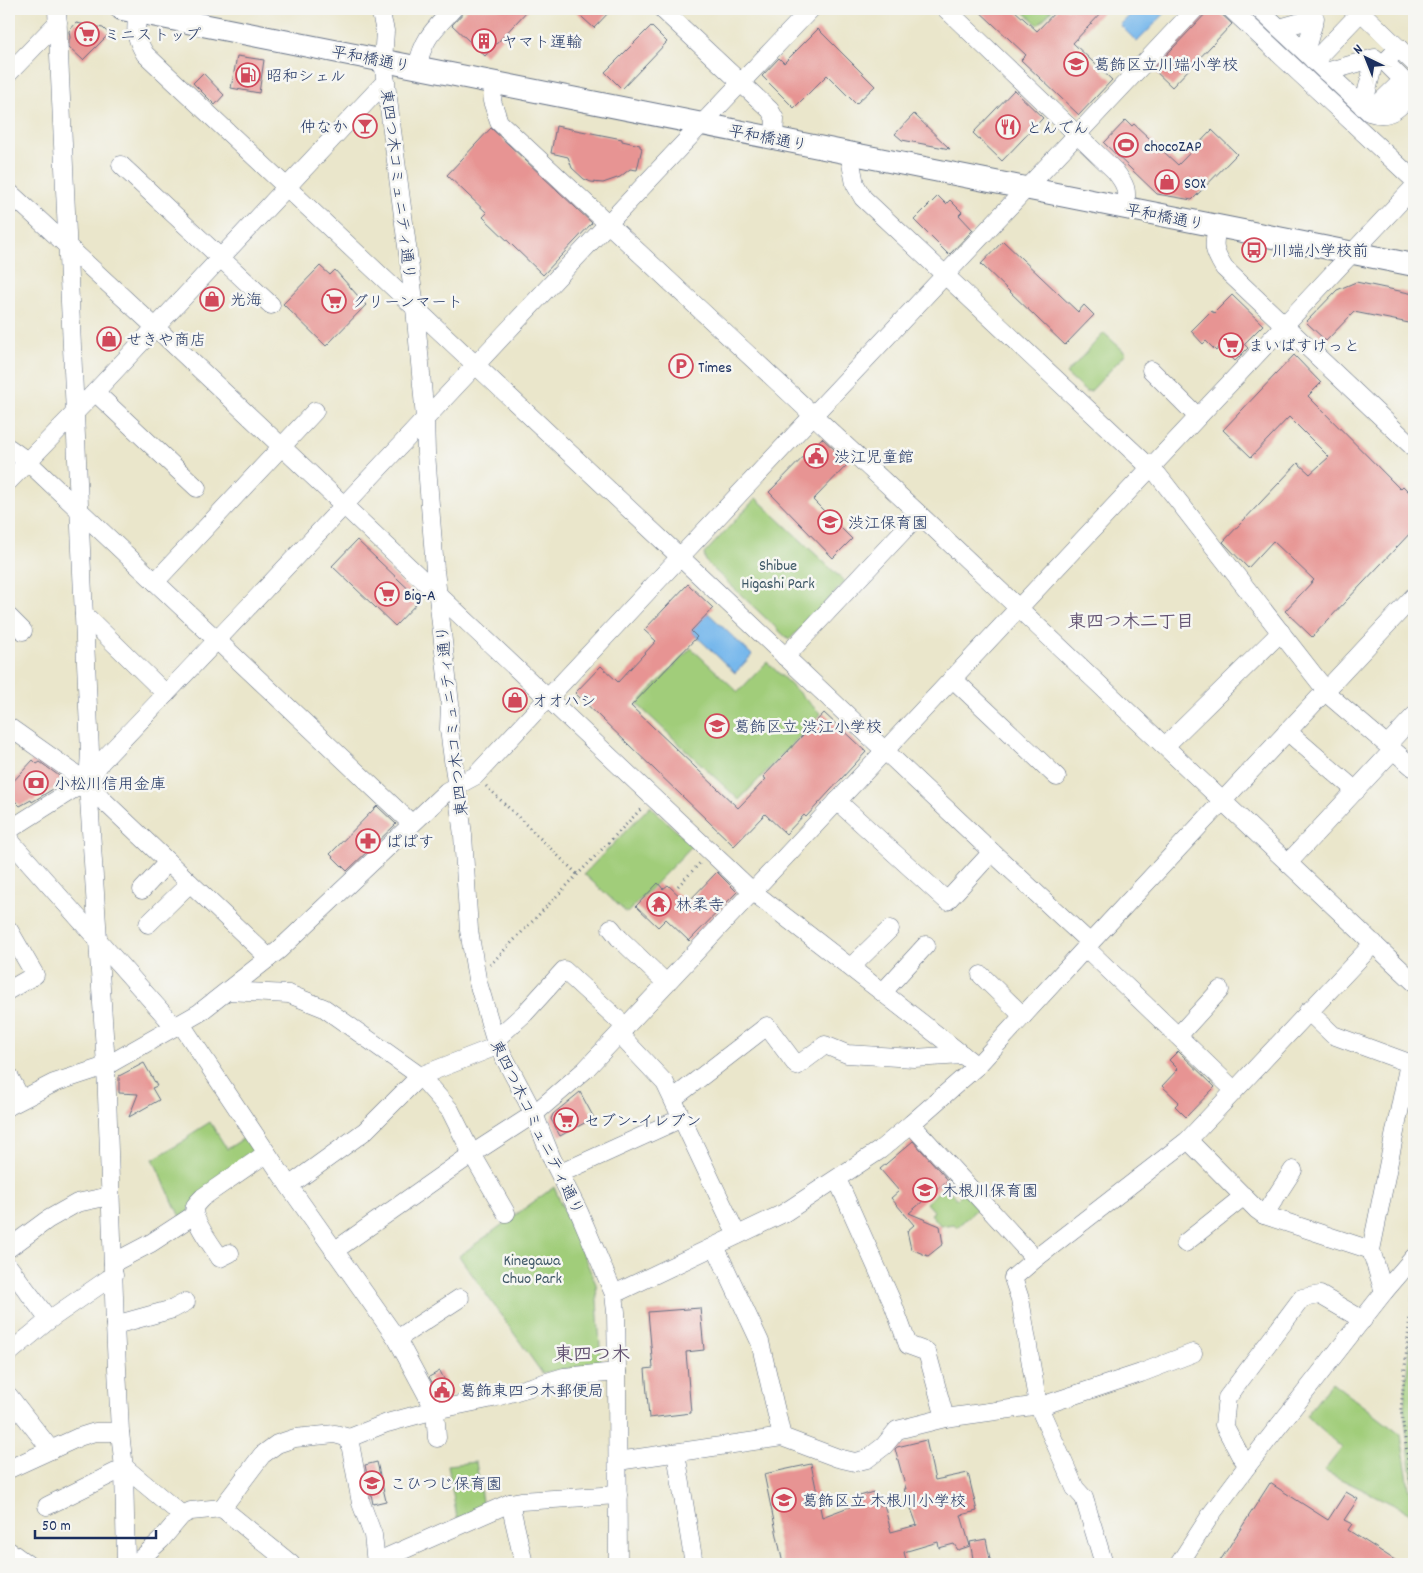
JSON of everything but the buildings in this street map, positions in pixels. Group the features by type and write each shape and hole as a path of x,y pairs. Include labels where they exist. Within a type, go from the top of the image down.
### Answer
{"main road":[{"name":"平和橋通り","path":"130,11 385,71 417,67 1414,265"}],"street":[{"path":"417,67 421,49 428,36 453,9"},
{"path":"662,9 770,110 775,119 774,138"},
{"path":"437,1438 435,1410 397,1339 178,1025 97,938 10,838 88,783 101,762 811,9"},
{"path":"946,9 1078,134 1123,180 1127,189 1125,208"},
{"path":"9,1076 15,1103 54,1083 106,1066 199,1013 269,958 447,791 475,776 1195,9"},
{"path":"1231,9 1414,180"},
{"path":"1315,62 1359,10 1414,63"},
{"path":"130,11 139,44 145,54 885,750 1088,945 1234,1090"},
{"name":"東四つ木コミュニティ通り","path":"379,12 385,31 385,71 415,308 425,418 430,509 450,704 450,729 463,835 469,930 477,979 496,1043 534,1114 552,1159 561,1173 579,1212 614,1294 617,1372 618,1564"},
{"path":"1269,14 1315,18 1315,62"},
{"path":"1269,14 1315,62 1367,110 1380,115 1388,114 1414,91"},
{"path":"9,73 58,15"},
{"path":"58,15 90,752 88,783 106,1066 126,1564"},
{"path":"1367,110 1403,80 1385,62 1399,48"},
{"path":"1315,62 1375,58 1367,110"},
{"path":"9,481 287,187 385,71"},
{"path":"494,83 492,101 499,122 919,514 1414,982"},
{"path":"849,153 858,192 1150,467 1331,697 1414,768"},
{"path":"121,166 271,305"},
{"path":"334,1251 472,1154 534,1114 585,1070 1414,187"},
{"path":"9,192 155,327 752,891 977,1066"},
{"path":"1216,226 1214,246 1224,268 1414,448"},
{"path":"1151,370 1198,416"},
{"path":"95,392 197,488"},
{"path":"155,582 315,411"},
{"path":"9,448 28,461 412,824"},
{"path":"785,657 919,514"},
{"path":"614,1294 784,1212 880,1150 911,1124 977,1066 1222,800 1414,596"},
{"path":"84,614 166,694"},
{"path":"9,617 23,631"},
{"path":"1165,746 1281,632"},
{"path":"952,678 1057,777"},
{"path":"1288,862 1356,791 1414,716"},
{"path":"9,727 88,783 104,801 269,958"},
{"path":"1287,731 1356,791"},
{"path":"837,801 947,901 992,852"},
{"path":"142,890 168,862"},
{"path":"148,924 190,883"},
{"path":"611,928 666,983"},
{"path":"851,967 890,929"},
{"path":"9,930 35,976 9,990"},
{"path":"1104,1564 1084,1498 1075,1488 1038,1405 1020,1299 1013,1278 1188,1140 1374,943"},
{"path":"883,992 926,945"},
{"path":"289,1186 366,1131 420,1076 496,1043 564,970 622,1030 665,1083 674,1098 738,1235"},
{"path":"980,976 1023,1016"},
{"path":"1178,1036 1220,990"},
{"path":"228,991 289,994 324,1008 420,1076 450,1110 472,1154 506,1213"},
{"path":"1308,1011 1333,1035 1409,1063 1370,1250 1384,1292"},
{"path":"674,1098 767,1026 797,1066 826,1045 847,1054 914,1058 963,1055"},
{"path":"561,1173 682,1118"},
{"path":"911,1124 1035,1259"},
{"path":"1188,1140 1264,1215 1370,1250"},
{"path":"230,1253 220,1258 194,1215 195,1206 203,1197 267,1154"},
{"path":"1264,1215 1293,1170"},
{"path":"837,1179 893,1304 908,1346 927,1352 945,1418"},
{"path":"12,1238 77,1203 110,1196"},
{"path":"1185,1243 1244,1196"},
{"path":"9,1353 114,1269 194,1215"},
{"path":"715,1246 760,1342 782,1437"},
{"path":"1179,1564 1248,1464 1384,1292 1414,1258"},
{"path":"9,1267 49,1320"},
{"path":"1248,1464 1240,1455 1224,1425 1227,1398 1302,1298 1320,1295 1363,1320"},
{"path":"397,1339 460,1298"},
{"path":"115,1325 173,1309 186,1302"},
{"path":"618,1461 782,1437 838,1458 855,1462 867,1459 884,1446 897,1430 945,1418 1047,1404 1141,1373 1193,1353"},
{"path":"222,1508 262,1455 277,1444 295,1438 336,1434 349,1438 387,1423 435,1410 493,1398 564,1377 617,1372"},
{"path":"9,1396 51,1450"},
{"path":"9,1469 79,1437 95,1432 120,1432"},
{"path":"349,1438 361,1503 373,1535 376,1563 520,1500 618,1495"},
{"path":"676,1453 694,1564"},
{"path":"48,1506 123,1467"},
{"path":"123,1467 182,1515"},
{"path":"510,1503 524,1564"},
{"path":"135,1564 161,1540 182,1515 191,1511 222,1508 291,1564"},
{"path":"9,1551 27,1564"}],"path":[{"path":"475,776 577,874"},
{"path":"477,979 652,797"},
{"path":"678,886 711,852"},
{"path":"1412,1276 1401,1409 1414,1505"}],"green space":[{"path":"1021,9 1053,9 1038,25"},
{"path":"1104,333 1126,353 1091,391 1086,392 1066,374"},
{"name":"Shibue Higashi Park","path":"756,498 845,582 789,640 706,562 704,554"},
{"path":"691,648 738,692 767,662 821,714 739,800 637,704"},
{"path":"650,806 692,846 627,913 584,874"},
{"path":"210,1122 227,1149 249,1135 260,1152 180,1217 153,1159 188,1139 188,1136"},
{"path":"945,1186 957,1199 964,1193 977,1209 957,1227 954,1224 941,1226 931,1214 934,1212 926,1203"},
{"name":"Kinegawa Chuo Park","path":"554,1187 596,1284 601,1363 542,1373 459,1256"},
{"path":"1414,1287 1414,1495 1404,1409"},
{"path":"1332,1382 1401,1435 1413,1514 1324,1471 1342,1448 1306,1416"},
{"path":"476,1462 483,1508 457,1519 448,1465"}],"water":[{"path":"1136,9 1169,9 1137,42 1120,25"},
{"path":"708,613 752,655 735,673 691,631"}],"place":[{"name":"ミニストップ","path":"87,34"},
{"name":"ヤマト運輸","path":"484,41"},
{"name":"葛飾区立川端小学校","path":"1076,64"},
{"name":"昭和シェル","path":"248,75"},
{"name":"仲なか","path":"365,126"},
{"name":"とんでん","path":"1008,127"},
{"name":"chocoZAP","path":"1126,145"},
{"name":"SOX","path":"1167,182"},
{"name":"川端小学校前","path":"1254,250"},
{"name":"光海","path":"212,299"},
{"name":"グリーンマート","path":"334,301"},
{"name":"せきや商店","path":"109,339"},
{"name":"まいばすけっと","path":"1231,345"},
{"name":"Times","path":"681,366"},
{"name":"渋江児童館","path":"816,456"},
{"name":"渋江保育園","path":"830,522"},
{"name":"Big-A","path":"387,594"},
{"name":"オオハシ","path":"515,700"},
{"name":"葛飾区立 渋江小学校","path":"717,726"},
{"name":"小松川信用金庫","path":"36,783"},
{"name":"ぱぱす","path":"368,841"},
{"name":"林柔寺","path":"659,904"},
{"name":"セブン-イレブン","path":"566,1120"},
{"name":"木根川保育園","path":"925,1190"},
{"name":"葛飾東四つ木郵便局","path":"442,1390"},
{"name":"こひつじ保育園","path":"372,1483"},
{"name":"葛飾区立 木根川小学校","path":"784,1500"}],"district":[{"name":"東四つ木二丁目","path":"1131,621"},
{"name":"東四つ木","path":"592,1353"}]}
